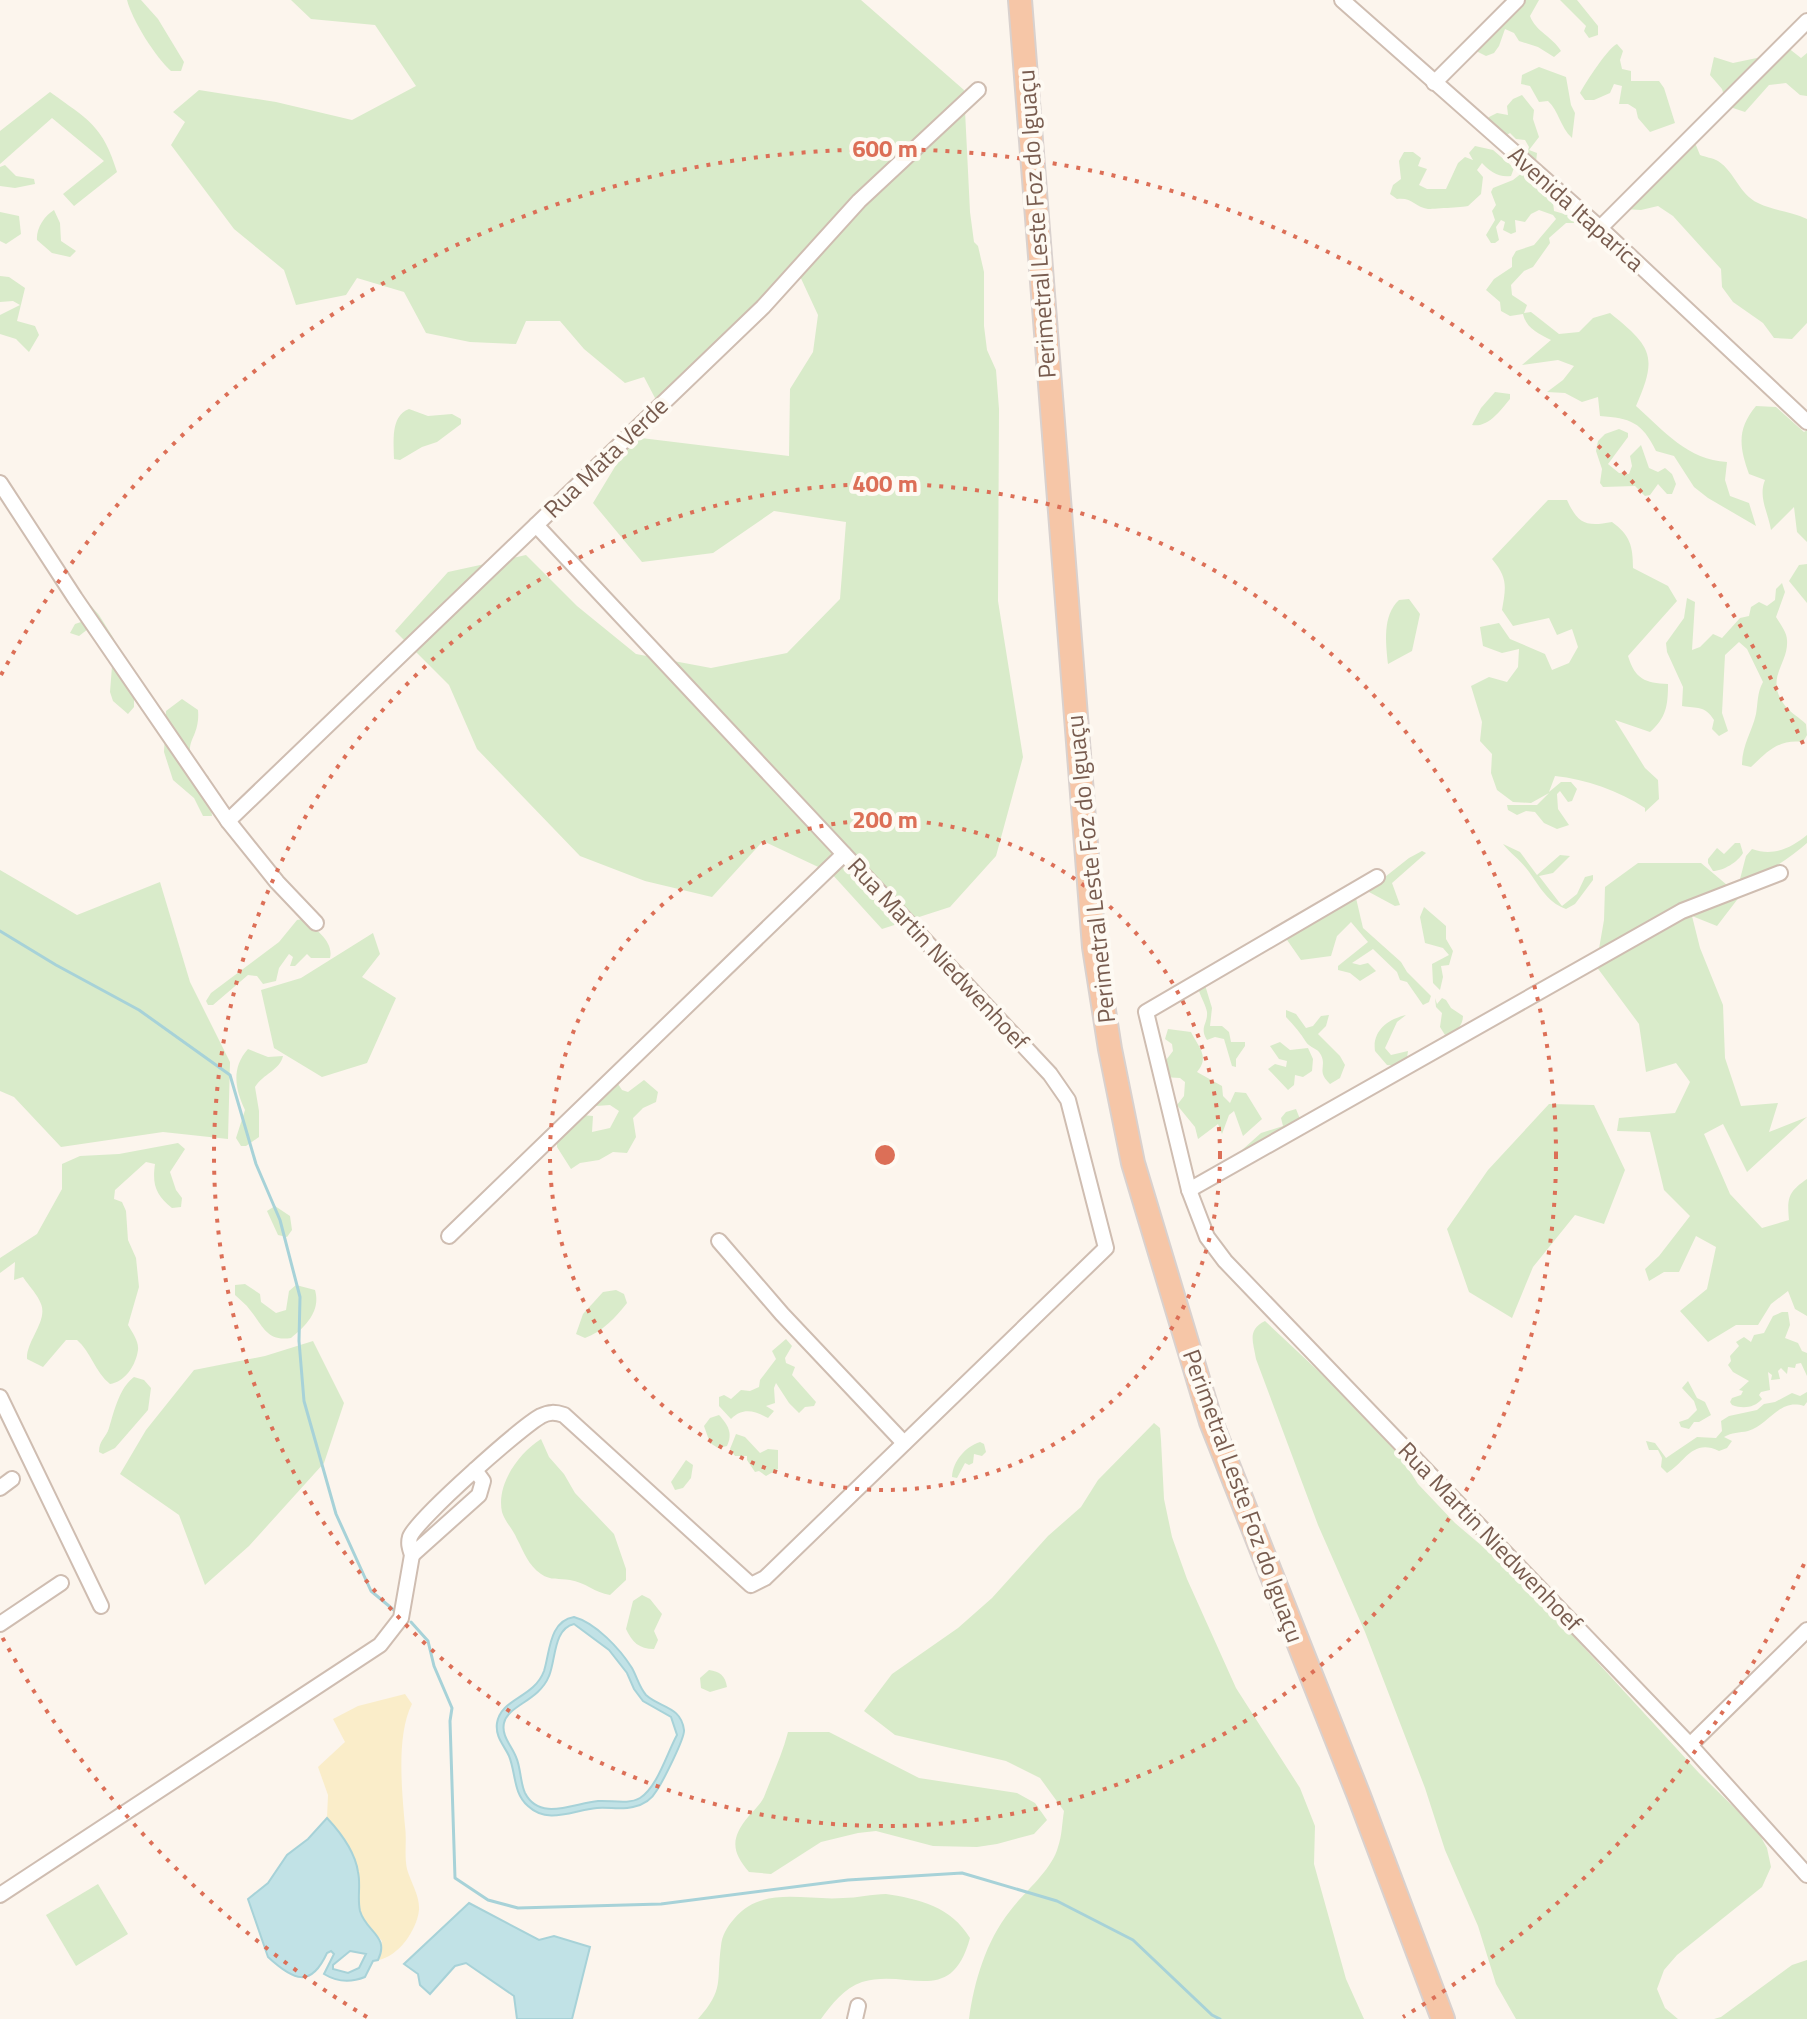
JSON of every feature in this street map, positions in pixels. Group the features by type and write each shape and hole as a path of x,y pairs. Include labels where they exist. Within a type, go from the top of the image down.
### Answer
{"highway":[{"name":"Perimetral Leste Foz do Iguaçu","path":"1020,0 1094,947 1118,1092 1133,1163 1211,1422 1443,2019"}],"street":[{"name":"Avenida Itaparica","path":"1342,0 1600,228 1807,422"},
{"path":"1434,83 1517,0"},
{"path":"1600,228 1807,21"},
{"name":"Rua Mata Verde","path":"228,821 763,307 859,201 978,90"},
{"path":"0,483 228,821 277,882 316,923"},
{"name":"Rua Martin Niedwenhoef","path":"536,525 1050,1074 1068,1100 1106,1248 904,1443"},
{"path":"449,1236 844,854"},
{"path":"1189,1190 1682,911 1780,873"},
{"name":"Rua Martin Niedwenhoef","path":"1377,877 1146,1012 1189,1190 1207,1237 1225,1261 1690,1745 1807,1875"},
{"path":"0,1895 380,1645 401,1618 412,1555 410,1537 422,1521 475,1470 539,1417 554,1412 564,1415 751,1585 765,1578 904,1443 782,1314 719,1241"},
{"path":"0,1397 101,1606"},
{"path":"412,1555 479,1495 483,1481 475,1470"},
{"path":"0,1624 61,1583"},
{"path":"1690,1745 1807,1630"}],"green space":[{"path":"127,0 141,0 158,19 184,62 181,71 171,71 158,57 139,28"},
{"path":"291,0 861,0 964,90 970,212 974,242 978,246 984,272 984,326 987,350 996,370 999,409 998,601 1023,757 996,856 950,907 882,929 831,873 763,841 712,897 645,881 580,856 477,749 449,685 395,631 448,572 526,555 577,606 636,654 711,668 787,653 840,599 846,522 774,511 713,553 642,562 593,503 633,437 789,456 790,389 813,352 818,315 798,272 681,392 655,398 644,377 625,383 584,349 560,321 526,321 516,344 470,342 426,333 404,292 357,278 346,295 296,305 284,270 234,229 171,145 185,122 173,112 199,90 276,102 352,120 416,86 375,25 311,19"},
{"path":"1522,0 1539,0 1530,16 1561,51 1554,57 1538,47 1519,41 1514,33 1505,29 1494,53 1486,56 1478,52 1478,44"},
{"path":"1560,0 1577,0 1598,26 1598,35 1589,38 1584,31 1586,26"},
{"path":"1617,44 1623,51 1620,60 1622,69 1631,71 1631,81 1659,81 1675,123 1650,132 1638,118 1636,109 1628,104 1619,104 1622,86 1614,84 1610,93 1594,100 1585,100 1580,93 1603,58"},
{"path":"1787,47 1801,58 1807,53 1807,96 1800,95 1786,83 1769,85 1745,112 1727,106 1722,89 1710,75 1714,57 1733,63 1771,55"},
{"path":"1539,67 1566,77 1575,113 1572,138 1548,101 1539,102 1530,86 1521,84 1522,75"},
{"path":"50,92 92,124 106,143 117,172 74,206 63,194 104,161 52,118 0,164 0,131"},
{"path":"1522,95 1534,110 1533,119 1539,137 1529,150 1537,153 1536,162 1530,162 1526,156 1529,147 1525,140 1516,139 1510,133 1505,136 1488,122 1489,117 1497,113 1508,115 1507,106"},
{"path":"1693,138 1700,155 1724,166 1752,199 1764,206 1807,219 1807,323 1792,339 1774,338 1763,323 1733,302 1722,287 1721,269 1673,216 1658,206 1641,210 1624,209"},
{"path":"1475,146 1493,150 1514,168 1511,176 1502,176 1482,163 1477,170 1483,177 1481,194 1468,206 1428,209 1390,194 1393,185 1401,179 1399,161 1404,152 1413,152 1421,158 1418,166 1427,169 1419,185 1427,189 1446,189 1458,163 1465,157 1473,160 1469,153"},
{"path":"5,165 16,176 34,179 35,184 15,188 0,186 0,167"},
{"path":"1527,169 1539,182 1538,191 1546,197 1550,194 1547,177 1551,174 1559,184 1553,202 1554,211 1571,216 1576,223 1566,223 1549,238 1550,243 1533,267 1524,271 1511,285 1512,295 1527,305 1524,313 1531,312 1559,334 1579,332 1593,318 1610,313 1635,335 1647,354 1649,364 1636,406 1688,450 1727,462 1725,480 1730,496 1749,503 1756,526 1694,487 1674,456 1656,451 1646,434 1634,423 1600,416 1598,397 1582,402 1565,393 1547,392 1563,380 1574,366 1558,360 1522,365 1551,340 1530,327 1523,314 1510,316 1501,311 1500,302 1486,290 1494,279 1512,267 1516,251 1534,245 1556,219 1539,210 1525,222 1515,220 1516,232 1511,234 1503,230 1505,222 1501,220 1496,227 1499,240 1495,243 1491,243 1486,235 1495,220 1492,211 1496,205 1491,192 1493,188 1513,180"},
{"path":"54,210 60,223 61,241 76,251 70,257 52,253 37,240 41,223"},
{"path":"0,212 19,216 21,234 6,244 0,241"},
{"path":"0,276 9,277 25,288 17,321 35,326 39,335 29,352 16,339 0,334 0,315 20,305 13,301 0,302"},
{"path":"1495,392 1510,394 1510,399 1488,421 1472,425 1481,408"},
{"path":"1756,406 1776,407 1804,432 1807,430 1807,542 1797,532 1794,507 1771,530 1763,499 1765,480 1749,474 1742,438 1745,422"},
{"path":"409,409 428,416 452,414 461,419 461,424 437,442 400,460 394,459 396,423"},
{"path":"1619,429 1628,433 1628,437 1608,464 1619,473 1629,474 1632,466 1630,456 1641,445 1649,468 1658,472 1665,468 1672,474 1676,484 1672,494 1667,494 1658,484 1650,495 1645,496 1635,486 1603,487 1600,483 1602,469 1596,451 1598,441 1605,434"},
{"path":"1548,500 1567,500 1579,519 1589,524 1612,522 1629,542 1633,568 1668,586 1677,601 1628,656 1634,670 1642,678 1668,684 1663,716 1650,732 1615,720 1645,768 1658,780 1659,799 1645,812 1645,808 1613,791 1555,776 1549,792 1561,782 1571,782 1577,789 1572,801 1568,802 1560,791 1557,794 1558,809 1569,825 1557,829 1544,823 1535,812 1526,811 1517,815 1508,810 1507,805 1537,805 1549,793 1531,803 1513,802 1497,790 1491,773 1492,754 1480,741 1482,722 1471,686 1489,677 1507,682 1518,667 1519,649 1502,653 1483,646 1480,627 1499,623 1510,639 1545,654 1552,670 1569,663 1578,647 1572,629 1557,635 1549,618 1513,626 1502,610 1504,583 1492,559"},
{"path":"1807,564 1807,603 1789,581 1799,565"},
{"path":"1782,583 1785,592 1776,617 1786,634 1787,649 1777,688 1786,707 1806,724 1807,735 1803,742 1774,748 1751,767 1742,765 1742,758 1763,682 1747,649 1739,642 1725,655 1722,713 1728,731 1719,736 1712,729 1714,720 1707,712 1682,706 1683,687 1666,643 1684,618 1687,598 1695,602 1692,650 1700,647 1713,634 1722,638 1740,618 1749,616 1751,607 1759,602 1767,606 1775,600 1776,589"},
{"path":"79,592 114,639 134,697 134,707 128,714 113,701 110,692 113,653 88,629 79,636 70,633 75,624 84,621"},
{"path":"1409,599 1420,614 1412,651 1388,664 1386,630 1390,614 1399,600"},
{"path":"182,699 198,710 190,750 198,766 209,777 212,816 203,816 194,798 173,780 164,752 166,711"},
{"path":"1807,835 1807,843 1784,861 1739,883 1746,856 1752,849 1767,852 1781,850"},
{"path":"1735,843 1740,843 1741,856 1726,868 1713,871 1708,859 1717,848 1724,854"},
{"path":"1503,844 1520,852 1537,875 1560,855 1570,856 1553,873 1539,876 1562,906 1577,894 1585,877 1593,875 1593,880 1575,904 1566,909 1548,897"},
{"path":"1422,851 1426,853 1392,883 1400,905 1395,906 1369,892 1409,858"},
{"path":"1638,863 1701,863 1740,896 1717,926 1692,916 1700,948 1723,1005 1725,1058 1741,1106 1778,1103 1769,1132 1807,1117 1747,1172 1723,1124 1704,1134 1730,1194 1762,1228 1789,1220 1790,1196 1807,1179 1807,1316 1795,1309 1788,1291 1771,1304 1758,1325 1736,1325 1708,1342 1680,1311 1707,1289 1716,1247 1696,1236 1679,1272 1664,1272 1649,1281 1645,1269 1690,1216 1664,1190 1650,1132 1617,1131 1619,1118 1675,1113 1690,1082 1676,1063 1646,1072 1639,1024 1596,966 1604,920 1605,887"},
{"path":"0,870 77,915 160,882 190,982 230,1062 228,1139 163,1132 61,1147 14,1097 0,1091"},
{"path":"1356,898 1363,928 1401,962 1431,996 1429,1002 1423,1005 1407,982 1400,980 1397,972 1373,949 1352,963 1368,963 1376,971 1360,981 1350,973 1338,970 1338,966 1368,942 1351,922 1337,936 1331,956 1301,960 1285,937"},
{"path":"1424,907 1446,926 1446,939 1453,951 1449,965 1441,966 1443,977 1440,990 1433,983 1432,964 1449,955 1443,948 1425,943 1420,917"},
{"path":"303,919 327,941 330,958 311,958 307,954 295,966 290,966 293,957 289,954 279,968 276,981 263,984 257,976 248,975 213,1005 208,1005 206,1001 211,993 279,942 297,920"},
{"path":"373,933 380,954 362,977 396,998 367,1063 322,1077 274,1048 261,990 301,978"},
{"path":"1205,985 1212,1008 1210,1026 1222,1026 1229,1032 1231,1042 1245,1042 1236,1059 1236,1067 1232,1066 1224,1039 1215,1037 1207,1040 1205,1036 1207,1012 1199,991"},
{"path":"1435,998 1437,1004 1442,998 1446,1000 1463,1016 1460,1026 1452,1033 1445,1035 1440,1027 1442,1013 1436,1007"},
{"path":"1286,1010 1296,1014 1306,1028 1313,1026 1321,1016 1329,1015 1326,1026 1318,1034 1345,1065 1340,1078 1330,1084 1326,1080 1321,1055 1286,1017"},
{"path":"1406,1015 1397,1022 1385,1048 1391,1055 1408,1051 1407,1058 1396,1066 1387,1065 1375,1051 1376,1038 1387,1023"},
{"path":"1168,1029 1191,1032 1203,1057 1197,1072 1222,1086 1223,1096 1230,1103 1235,1092 1246,1093 1262,1119 1243,1136 1234,1111 1229,1115 1222,1134 1218,1124 1198,1139 1195,1127 1177,1105 1184,1096 1185,1082 1180,1078 1163,1077 1163,1064 1173,1051 1172,1044 1165,1039"},
{"path":"1280,1042 1290,1050 1308,1048 1313,1059 1312,1071 1303,1077 1295,1075 1294,1085 1288,1090 1268,1069 1275,1064 1286,1067 1287,1061 1279,1059 1270,1046"},
{"path":"248,1049 268,1057 283,1056 255,1087 259,1137 241,1146 236,1138 245,1110 236,1079 239,1064"},
{"path":"644,1080 658,1092 656,1102 643,1108 633,1118 636,1137 627,1153 613,1152 571,1169 557,1147 557,1141 582,1115 593,1116 592,1132 610,1128 619,1111 610,1105 596,1106 591,1101 616,1081 622,1090 628,1092"},
{"path":"1549,1104 1594,1105 1625,1170 1604,1224 1575,1215 1533,1267 1512,1318 1469,1292 1447,1229 1488,1170"},
{"path":"1296,1109 1300,1119 1287,1134 1248,1154 1242,1150 1261,1133 1283,1126 1281,1118 1286,1112"},
{"path":"178,1143 185,1149 170,1172 182,1198 181,1207 172,1208 162,1199 155,1184 155,1164 146,1162 115,1190 114,1199 122,1202 126,1211 128,1240 136,1258 139,1287 128,1325 138,1350 129,1372 110,1384 77,1340 66,1340 43,1367 27,1359 42,1317 41,1304 23,1277 14,1280 15,1262 0,1273 0,1258 37,1234 62,1189 62,1164 80,1156 119,1154"},
{"path":"275,1206 290,1216 292,1230 287,1237 278,1235 267,1211"},
{"path":"245,1284 260,1294 261,1302 276,1313 286,1310 289,1291 296,1285 315,1290 314,1311 307,1323 291,1338 276,1338 266,1332 235,1295 235,1285"},
{"path":"616,1290 624,1294 627,1303 618,1314 603,1328 585,1338 576,1334 583,1314 603,1292"},
{"path":"1788,1312 1790,1325 1785,1338 1798,1343 1807,1353 1807,1376 1801,1363 1796,1364 1795,1368 1788,1367 1787,1374 1781,1368 1778,1371 1780,1379 1771,1380 1772,1375 1768,1372 1770,1390 1761,1392 1759,1402 1748,1407 1732,1405 1732,1398 1741,1395 1743,1391 1739,1390 1749,1381 1733,1372 1728,1365 1730,1356 1739,1346 1736,1342 1744,1337 1751,1342 1754,1335 1764,1333 1773,1316"},
{"path":"1265,1321 1397,1451 1418,1484 1455,1523 1522,1580 1699,1773 1757,1830 1767,1848 1771,1867 1762,1887 1677,1955 1664,1970 1657,1989 1665,2008 1678,2019 1516,2019 1496,1984 1478,1926 1445,1850 1425,1788 1365,1632 1318,1525 1256,1359 1253,1332"},
{"path":"786,1339 792,1346 785,1358 786,1363 795,1367 792,1375 816,1402 814,1406 805,1407 799,1413 776,1383 775,1403 766,1406 774,1411 768,1418 749,1411 731,1419 719,1406 719,1397 724,1395 731,1399 741,1390 750,1391 759,1387 760,1380 776,1359 772,1351"},
{"path":"313,1341 344,1403 324,1463 249,1546 205,1585 179,1515 120,1474 146,1430 194,1370 265,1356"},
{"path":"134,1377 144,1380 151,1388 148,1410 115,1448 103,1454 99,1452 100,1445 124,1387"},
{"path":"1688,1381 1711,1415 1694,1422 1689,1429 1681,1427 1679,1422 1688,1419 1697,1410 1694,1401 1682,1388"},
{"path":"1807,1392 1804,1406 1788,1406 1755,1428 1724,1437 1732,1441 1727,1448 1719,1451 1710,1448 1695,1450 1667,1473 1661,1467 1662,1458 1658,1450 1649,1450 1646,1441 1655,1443 1666,1458 1697,1437 1716,1438 1722,1431 1721,1421 1729,1416 1757,1410 1792,1393 1800,1396"},
{"path":"719,1415 730,1437 727,1446 718,1448 710,1443 704,1426 710,1418"},
{"path":"1154,1423 1160,1428 1164,1499 1172,1537 1187,1579 1236,1688 1300,1788 1315,1826 1314,1864 1346,1979 1364,2019 969,2019 978,1976 994,1935 1055,1856 1064,1811 1040,1778 1006,1761 895,1735 864,1711 892,1674 958,1628 992,1598 1048,1536 1081,1507 1098,1480"},
{"path":"736,1434 745,1437 760,1453 768,1449 778,1450 778,1469 766,1476 755,1472 747,1456 735,1456 730,1449"},
{"path":"541,1439 549,1457 575,1493 614,1534 626,1569 626,1580 610,1595 575,1581 541,1574 530,1562 503,1516 501,1501 506,1480 517,1461"},
{"path":"980,1442 984,1444 986,1452 982,1456 974,1454 973,1463 965,1463 957,1478 952,1477 961,1455"},
{"path":"686,1460 693,1465 691,1478 683,1488 675,1490 671,1482"},
{"path":"642,1595 650,1599 662,1614 654,1631 658,1640 654,1649 637,1644 626,1629 633,1601"},
{"path":"709,1670 721,1675 727,1687 710,1692 701,1688 700,1678"},
{"path":"788,1732 829,1732 919,1778 1017,1793 1035,1803 1047,1820 1034,1834 977,1847 933,1846 876,1831 858,1833 821,1842 771,1874 749,1872 736,1852 736,1839 742,1825 764,1797"},
{"path":"98,1884 128,1934 76,1966 46,1915"},
{"path":"886,1894 934,1906 962,1927 970,1938 962,1959 952,1972 940,1979 926,1981 879,1979 862,1982 844,1992 821,2019 698,2019 716,1992 724,1935 731,1922 745,1908 771,1898 848,1898"},
{"path":"1807,1960 1807,2019 1714,2019 1792,1965"}],"sand":[{"path":"405,1694 412,1704 402,1747 406,1858 419,1910 415,1926 405,1941 393,1954 378,1960 382,1941 365,1922 360,1911 355,1861 327,1818 328,1795 318,1767 345,1742 333,1719 358,1706"}],"water":[{"path":"574,1617 582,1620 607,1638 632,1668 646,1695 674,1712 682,1722 683,1735 668,1769 655,1793 640,1805 544,1815 528,1806 517,1789 497,1723 505,1708 539,1680 555,1631","holes":["574,1624 609,1650 643,1701 671,1717 677,1735 657,1778 640,1798 625,1802 598,1801 558,1809 539,1807 531,1802 523,1789 518,1761 504,1732 504,1723 511,1712 544,1684 559,1638 567,1627"]},
{"path":"327,1818 354,1857 359,1877 360,1911 381,1945 378,1960 373,1961 365,1977 344,1981 324,1974 334,1954 331,1951 315,1972 301,1977 294,1976 268,1957 248,1899 268,1883 287,1855 308,1839","holes":["350,1951 366,1954 359,1968 348,1973 333,1969 333,1965"]},
{"path":"469,1903 539,1940 554,1936 590,1947 572,2019 517,2019 514,1996 466,1963 455,1966 430,1994 420,1985 418,1974 404,1964"}],"waterway":[{"path":"0,931 139,1010 230,1075 256,1164 280,1220 300,1297 299,1341 304,1401 336,1514 371,1591 395,1611"},
{"path":"411,1622 428,1641 434,1666 452,1708 455,1878 488,1900 518,1908 661,1904 848,1880 962,1873 1057,1901 1133,1940 1212,2015 1220,2019"}]}
